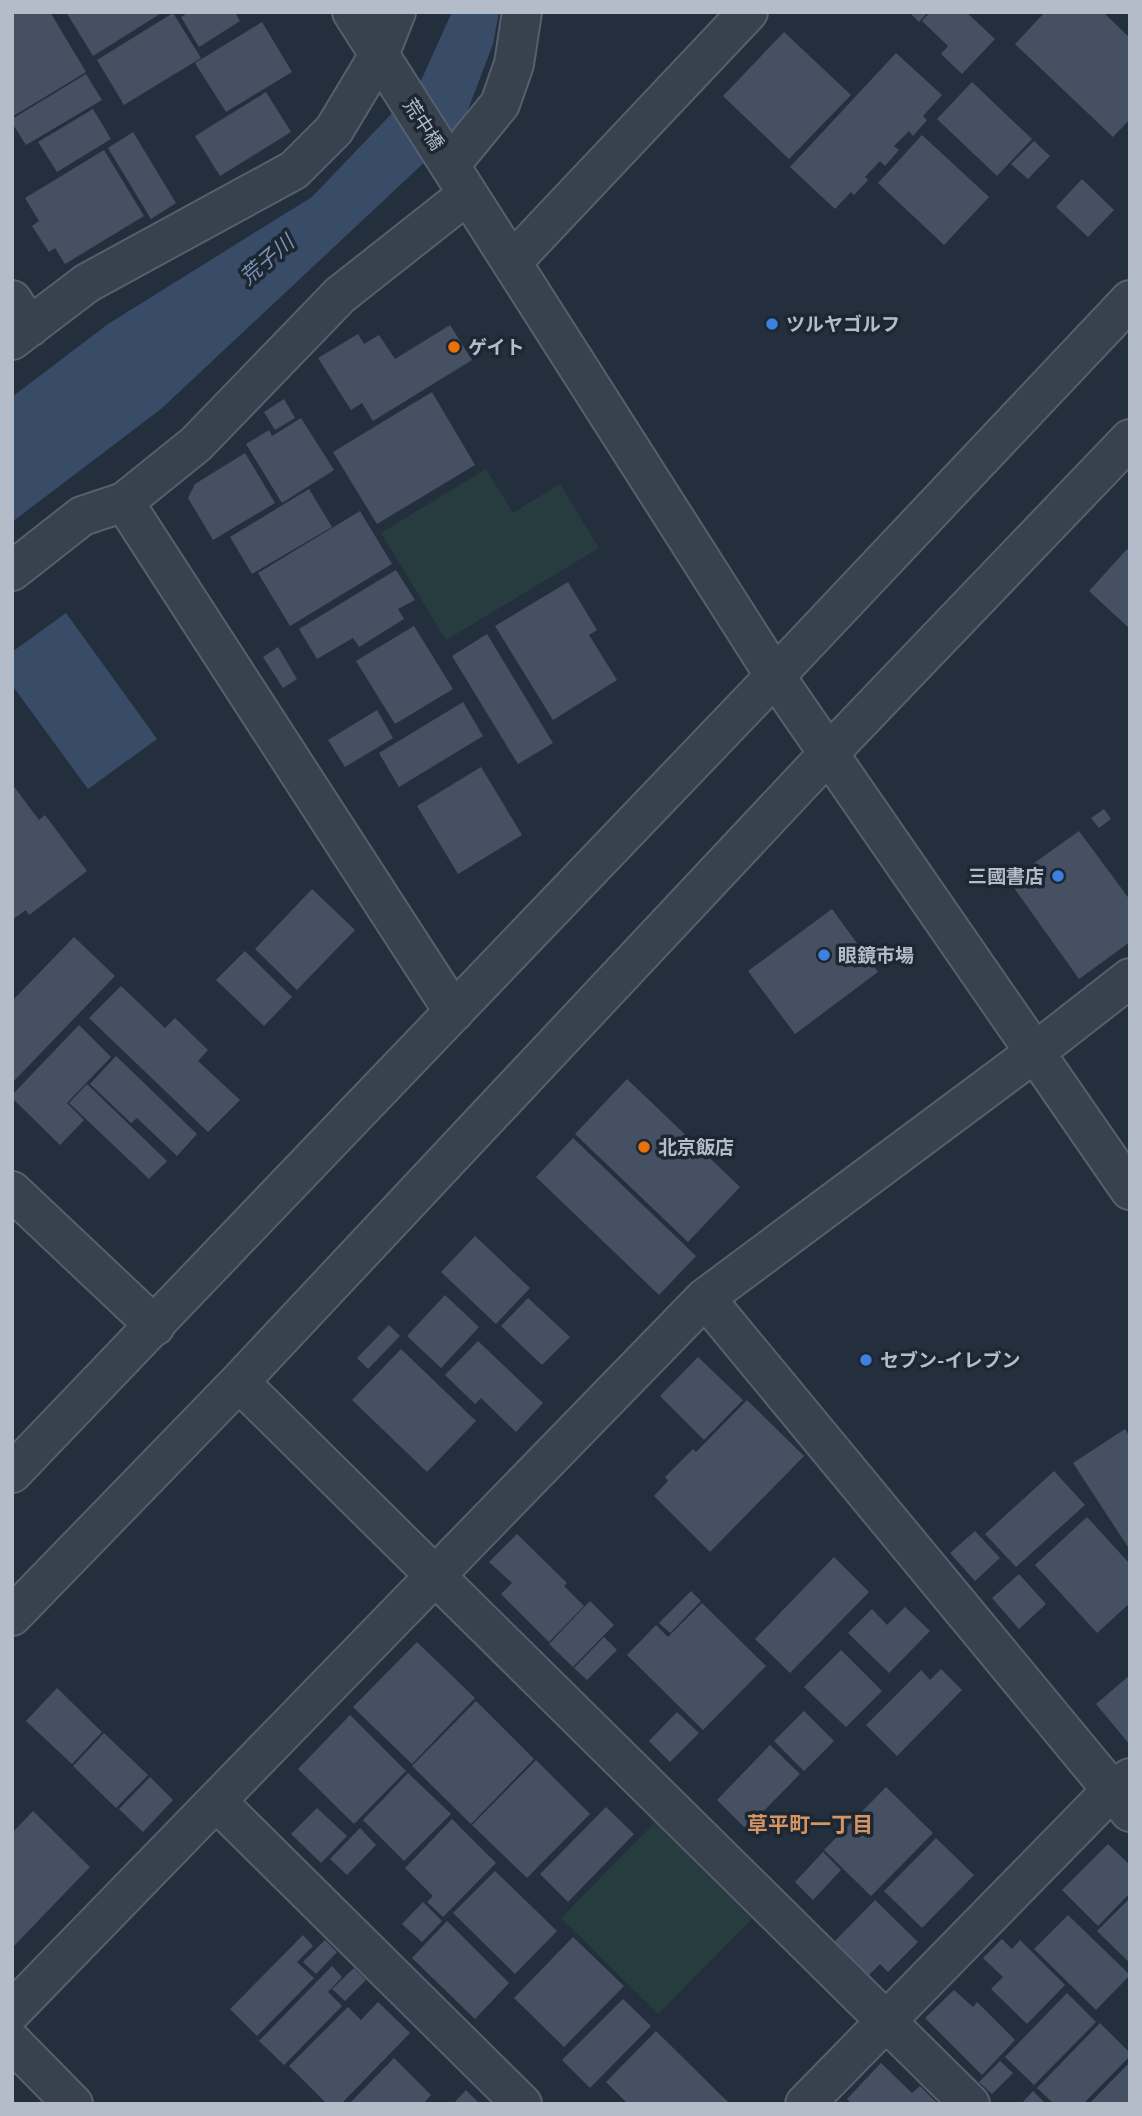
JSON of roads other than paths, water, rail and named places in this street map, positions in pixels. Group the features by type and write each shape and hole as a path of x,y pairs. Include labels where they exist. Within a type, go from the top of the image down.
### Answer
{"street":[{"name":"荒中橋","path":"352,12 775,676 1130,1191"},
{"path":"18,322 294,170 388,69 397,12"},
{"path":"12,571 82,516 124,502 196,444 340,295 459,180 500,104 514,64 522,12"},
{"path":"512,262 748,12"},
{"path":"12,1473 454,1013 1130,300"},
{"path":"12,1616 239,1382 828,754 1130,439"},
{"path":"124,502 454,1013"},
{"path":"12,2011 705,1298 1034,1053 1130,978"},
{"path":"12,1191 155,1326"},
{"path":"705,1298 1124,1794 886,2020 805,2104"},
{"path":"239,1382 970,2104"},
{"path":"216,1801 522,2104"},
{"path":"12,2042 74,2104"}],"water":[{"name":"荒子川","path":"452,12 499,12 493,44 461,128 161,409 12,522 12,397 108,324 312,197 419,85"},
{"path":"66,613 157,739 88,789 12,685 12,652"}],"place":[{"name":"ツルヤゴルフ","path":"772,324"},
{"name":"ゲイト","path":"454,347"},
{"name":"三國書店","path":"1058,876"},
{"name":"眼鏡市場","path":"824,955"},
{"name":"北京飯店","path":"644,1147"},
{"name":"セブン-イレブン","path":"866,1360"}],"district":[{"name":"草平町一丁目","path":"810,1825"}]}
